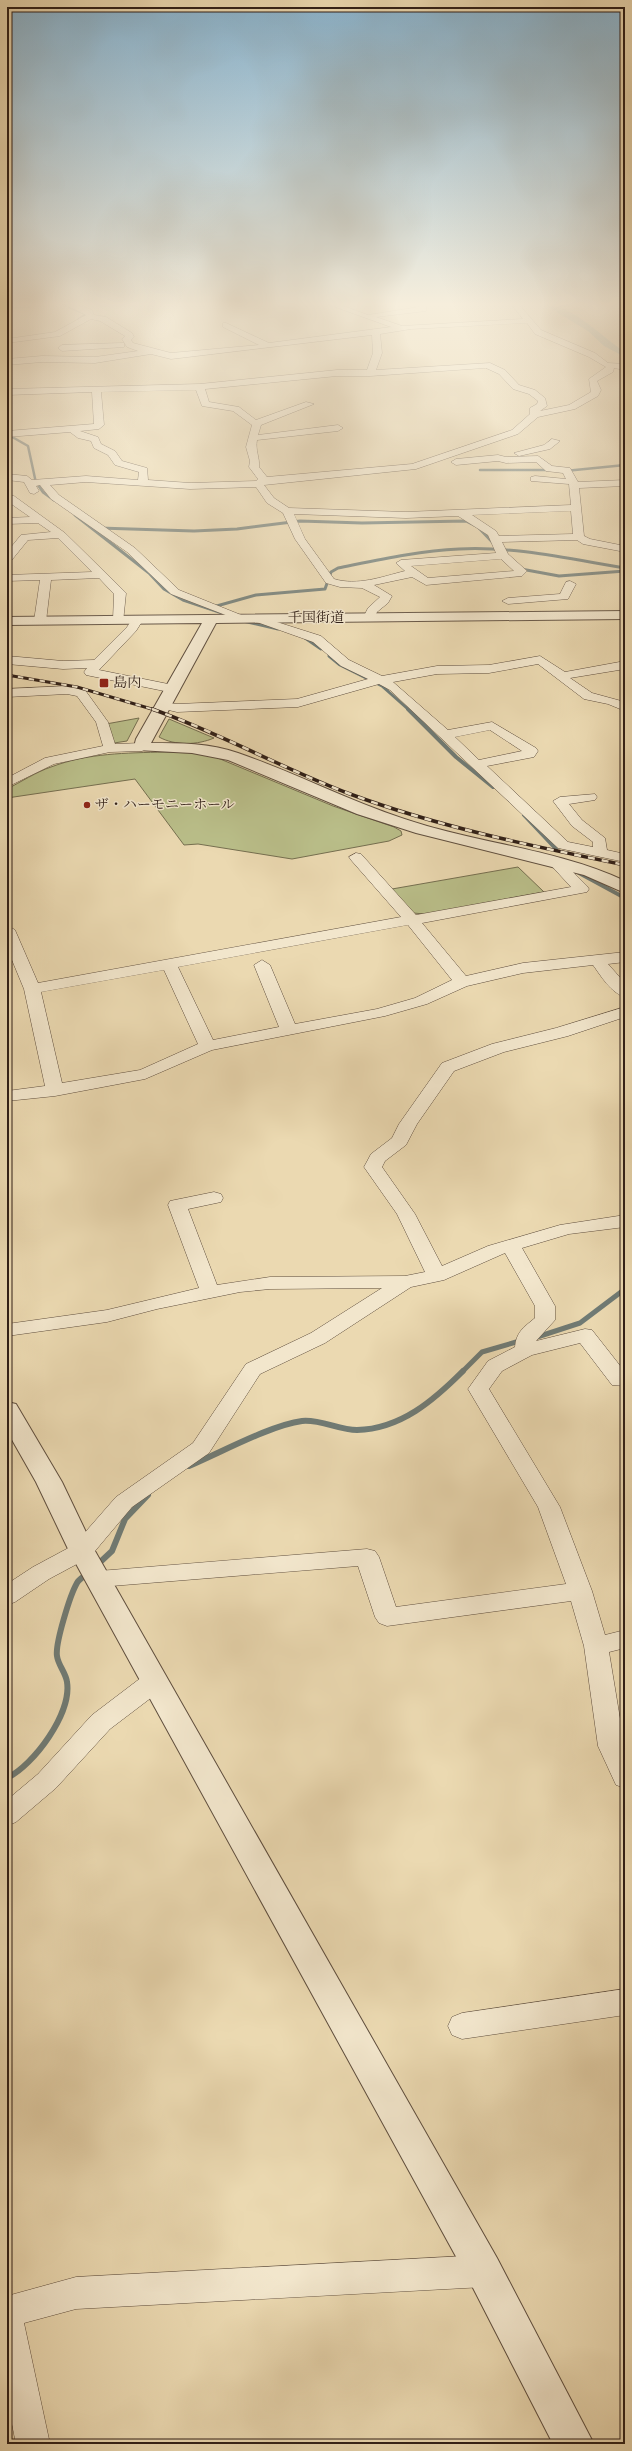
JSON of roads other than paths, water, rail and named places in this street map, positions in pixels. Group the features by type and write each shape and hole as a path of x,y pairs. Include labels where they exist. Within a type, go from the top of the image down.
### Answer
{"street":[{"path":"8,434 72,429 99,424 99,418"},
{"path":"248,418 252,422 257,423 270,418"},
{"path":"36,482 86,479 190,486 262,482 399,469 474,449 515,432 532,418"},
{"path":"257,423 250,446 251,456 255,461 254,467 262,482 266,497 279,508 287,511 391,515 461,514 575,508"},
{"path":"253,438 338,428"},
{"path":"72,429 81,436 95,439 97,446 112,453 118,463 144,470 143,482"},
{"path":"434,460 459,462 498,458 547,447 555,441"},
{"path":"498,458 506,460 538,459 549,469 567,470 573,484 579,537"},
{"path":"7,477 24,478 36,482 142,560 175,592 244,619 317,639 345,662 375,681 394,688 563,845 625,858"},
{"path":"535,479 573,484 625,483"},
{"path":"8,498 32,494 36,482"},
{"path":"8,498 61,535 120,593 119,620"},
{"path":"287,511 300,539 326,577 335,583 347,586 364,584 392,576 414,574"},
{"path":"461,514 492,533 503,556 521,571 518,574 426,582 401,563 503,556"},
{"path":"7,520 40,520"},
{"path":"7,559 25,537 61,535"},
{"path":"496,539 579,537 587,542 625,549"},
{"path":"7,578 101,575"},
{"path":"499,576 508,592 508,601 512,616"},
{"path":"40,621 46,577"},
{"path":"364,584 386,596 384,601 372,610 369,618"},
{"path":"508,601 564,597 570,584"},
{"name":"千国街道","path":"7,621 625,615"},
{"path":"142,746 144,739 174,689 211,619"},
{"path":"137,620 132,629 90,672 174,689"},
{"path":"7,660 63,666 97,664"},
{"path":"164,705 177,708 298,703 375,681 437,670 473,668 488,669 540,660 563,676 563,680 588,696 612,701 625,707"},
{"path":"563,676 625,665"},
{"path":"7,693 67,690 80,693 102,722 110,748"},
{"path":"445,735 492,726 531,751 529,754 476,764"},
{"path":"10,779 50,761 110,748 142,746 192,748 218,752 243,760 339,802 422,830 590,871 625,888"},
{"path":"590,797 560,801 577,822 600,841 600,852"},
{"path":"356,857 413,920 462,982"},
{"path":"32,989 582,888 554,861"},
{"path":"7,930 32,989 55,1091"},
{"path":"7,1096 55,1091 110,1082 145,1074 206,1046 379,1013 421,1001 462,982 523,968 625,957"},
{"path":"598,961 625,992"},
{"path":"169,964 206,1046"},
{"path":"262,965 289,1030"},
{"path":"437,1276 406,1214 372,1167 377,1158 400,1141 408,1124 448,1067 498,1048 562,1032 625,1012"},
{"path":"210,1292 177,1205 214,1198"},
{"path":"7,1330 107,1316 156,1302 270,1283 405,1282 437,1276 511,1246 567,1229 625,1221"},
{"path":"511,1246 545,1306 545,1320 525,1342 495,1366 478,1389 549,1507 580,1591 596,1646 611,1746 625,1778"},
{"path":"7,1596 41,1572 82,1551 124,1502 201,1448 253,1369 318,1338 405,1282"},
{"path":"525,1342 584,1335 619,1380 625,1379"},
{"path":"7,1410 49,1482 82,1551 99,1579 484,2272 574,2444"},
{"path":"99,1579 165,1572 367,1557 387,1617 580,1591"},
{"path":"596,1646 625,1639"},
{"path":"7,1815 47,1781 101,1722 155,1681"},
{"path":"462,2026 625,2002"},
{"path":"7,2312 76,2293 484,2272"},
{"path":"7,2320 34,2444"}],"waterway":[{"path":"7,434 28,446 36,483"},
{"path":"565,471 625,465"},
{"path":"480,470 551,470"},
{"path":"36,482 43,492 54,500"},
{"path":"75,515 149,573 164,589 183,600 225,614"},
{"path":"99,528 194,531 237,529 300,521 362,523 466,521 478,527 496,546"},
{"path":"213,607 256,595 325,589 331,572 338,568 398,556 444,550 500,549 521,551 625,568"},
{"path":"521,569 559,576 625,571"},
{"path":"243,621 278,629"},
{"path":"305,638 321,649"},
{"path":"329,656 340,665 382,686 409,710"},
{"path":"409,710 456,757 493,787"},
{"path":"524,815 556,849"},
{"path":"579,873 625,898"},
{"path":"534,1338 580,1323 625,1289"},
{"path":"463,1371 482,1352 523,1340"},
{"path":"189,1466 276,1428 302,1421 323,1423 350,1430 373,1428 388,1424 402,1419 416,1411 463,1371"},
{"path":"96,1566 112,1551 125,1519 148,1495"},
{"path":"7,1778 18,1771 39,1750 49,1737 64,1708 67,1694 67,1682 57,1656 58,1641 74,1589 78,1582 88,1573"}],"railway":[{"path":"7,675 77,687 153,709"},
{"path":"153,709 202,729 300,774 384,806 486,835 625,865"}],"place":[{"name":"島内","path":"104,683"},
{"name":"ザ・ハーモニーホール","path":"87,805"}]}
